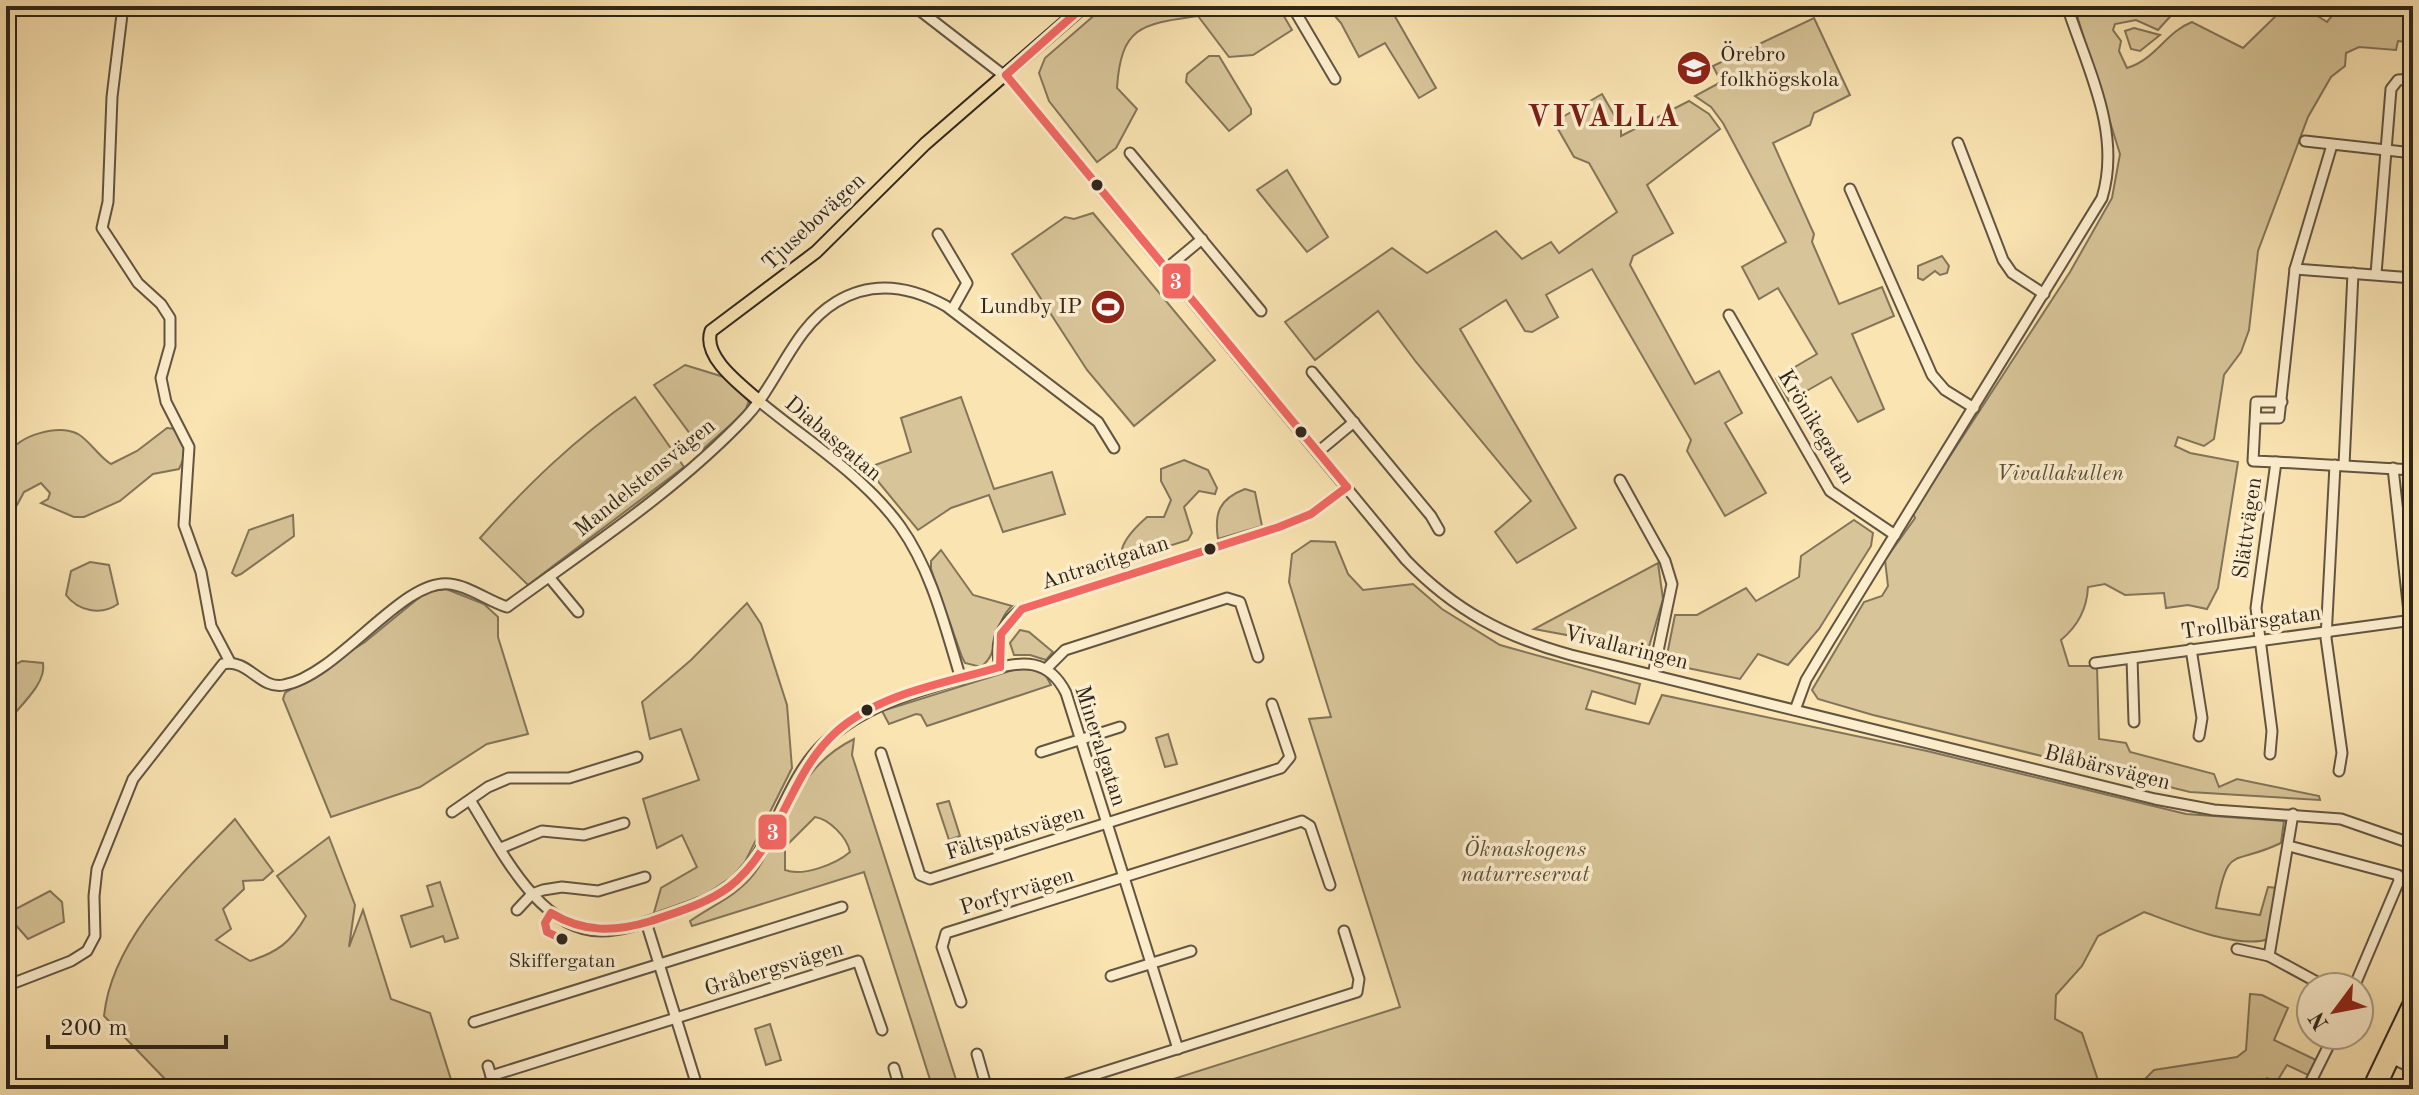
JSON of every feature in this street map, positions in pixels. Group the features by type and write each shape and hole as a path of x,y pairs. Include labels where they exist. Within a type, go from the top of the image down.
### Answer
{"main road":[{"path":"1006,75 1084,6"},
{"name":"Tjusebovägen","path":"759,401 714,354 708,340 711,331 816,252 925,144 1006,75"},
{"path":"2379,1089 2413,995"},
{"path":"2368,1089 2413,1016"}],"street":[{"path":"6,986 71,961 87,951 95,936 97,869 138,769 210,676 230,662 211,626 201,572 184,525 189,447 166,402 161,378 170,346 170,318 161,304 138,283 102,228 108,202 112,97 123,6"},
{"name":"Vivallaringen","path":"914,6 1006,75 1419,574 1476,619 1537,646 1795,710"},
{"path":"1292,6 1335,79"},
{"path":"1795,710 1806,680 2102,198 2111,162 2106,124 2067,6"},
{"path":"2376,274 2392,85 2398,80 2413,79"},
{"path":"2305,141 2413,153"},
{"path":"1958,143 2003,260 2012,273 2044,294"},
{"path":"2256,418 2279,418 2295,269 2332,145"},
{"path":"1130,153 1261,311"},
{"path":"1850,189 1929,369 1938,383 1974,408"},
{"path":"938,234 967,283 952,310"},
{"path":"1166,269 1202,239"},
{"path":"2295,269 2413,278"},
{"path":"2339,771 2342,753 2327,631 2353,273"},
{"name":"Mandelstensvägen","path":"230,662 245,667 268,683 284,686 347,649 422,588 453,584 507,607 715,448 759,401 813,321 848,296 876,288 905,289 952,310 1098,422 1114,448"},
{"name":"Krönikegatan","path":"1729,315 1830,491 1895,535"},
{"path":"1312,372 1439,530"},
{"name":"Diabasgatan","path":"759,401 849,472 900,527 929,580 961,679"},
{"path":"2276,462 2253,461 2256,402 2282,402"},
{"path":"1318,452 1354,422"},
{"name":"Slättvägen","path":"2270,754 2272,731 2259,640 2258,583 2276,462 2413,470"},
{"path":"2393,468 2412,621"},
{"path":"1620,480 1665,561 1672,584 1653,675"},
{"name":"Antracitgatan","path":"1000,667 1000,634 1009,619 1022,609 1279,527 1311,514 1347,487"},
{"path":"549,577 578,612"},
{"path":"1047,668 1065,650 1227,598 1240,602 1258,657"},
{"name":"Trollbärsgatan","path":"2095,663 2412,621"},
{"path":"2191,649 2202,718 2199,736"},
{"path":"2132,658 2134,722"},
{"name":"Mineralgatan","path":"470,800 532,894 558,918 583,929 612,930 646,922 715,897 740,878 756,857 808,761 841,729 880,705 1000,667 1026,662 1047,668 1066,693 1178,1049"},
{"path":"1107,823 1285,766 1290,757 1272,704"},
{"name":"Blåbärsvägen","path":"1795,710 2182,805 2226,811 2293,814 2359,824 2413,844"},
{"path":"1041,752 1120,727"},
{"name":"Fältspatsvägen","path":"881,753 920,875 925,879 1107,823"},
{"path":"452,812 509,778 569,778 637,757"},
{"path":"2269,956 2293,814"},
{"path":"1124,877 1302,821 1310,826 1330,885"},
{"path":"501,848 542,831 584,835 624,823"},
{"path":"2289,846 2398,875 2399,881 2361,971"},
{"path":"517,910 532,894 562,887 598,891 645,877"},
{"name":"Porfyrvägen","path":"961,1002 942,947 946,933 1124,877"},
{"path":"474,1022 842,907"},
{"path":"646,922 698,1089"},
{"path":"1050,1089 1357,992 1359,979 1344,931"},
{"path":"2237,949 2269,956 2297,971"},
{"path":"1111,976 1191,951"},
{"name":"Gråbergsvägen","path":"676,1018 858,961 882,1030"},
{"path":"495,1089 490,1071 676,1018"},
{"path":"2307,1089 2326,1051"},
{"path":"977,1054 987,1089"},
{"path":"2391,1054 2413,1065"},
{"path":"894,1068 900,1089"}],"green space":[{"path":"1105,6 1278,6 1292,30 1253,55 1229,57 1198,16 1163,22 1138,31 1124,51 1117,88 1137,109 1116,148 1097,162 1049,101 1039,73 1045,58"},
{"path":"1326,6 1389,6 1436,88 1419,98 1385,43 1359,57 1341,23"},
{"name":"Vivallakullen","path":"2074,6 2176,6 2158,30 2136,20 2115,24 2113,30 2121,41 2119,51 2127,68 2145,59 2175,32 2192,22 2243,48 2286,6 2302,6 2327,22 2340,6 2413,6 2413,43 2398,41 2396,50 2359,47 2346,53 2345,66 2331,77 2308,117 2258,251 2249,330 2241,352 2224,375 2214,439 2204,446 2178,437 2175,446 2190,453 2238,462 2218,588 2207,609 2188,605 2166,608 2164,593 2125,595 2105,584 2088,587 2080,616 2061,640 2069,666 2097,666 2099,739 2126,743 2130,752 2214,774 2219,787 2237,779 2319,796 2320,800 2190,792 1873,715 1818,699 1812,690 1864,602 1882,596 1888,586 1885,560 1915,518 1913,513 2070,272 2112,198 2120,154"},
{"path":"1814,18 1850,95 1814,113 1810,125 1773,143 1814,234 1812,242 1839,304 1882,287 1894,316 1852,334 1884,409 1858,422 1831,377 1789,401 1776,378 1817,354 1778,288 1759,299 1742,267 1786,242 1723,123 1711,107 1695,96 1721,82 1713,66"},
{"path":"2134,28 2160,35 2140,51 2131,49 2125,31"},
{"path":"1209,56 1219,56 1251,109 1251,114 1229,131 1186,82 1187,74"},
{"path":"1602,94 1621,127 1621,136 1689,101 1709,114 1720,129 1647,185 1673,233 1633,256 1630,265 1695,384 1719,371 1742,413 1725,423 1766,493 1725,516 1687,451 1691,440 1592,269 1546,295 1558,317 1532,332 1525,331 1506,300 1460,329 1576,528 1517,563 1495,532 1531,501 1378,311 1315,360 1285,322 1392,248 1427,273 1496,231 1522,259 1551,242 1559,253 1617,212 1589,163 1574,157 1554,122"},
{"path":"1287,170 1328,237 1307,252 1257,190"},
{"name":"Lundby IP","path":"1093,213 1215,360 1134,426 1087,370 1012,254 1065,217 1074,219"},
{"path":"1942,256 1949,266 1947,273 1940,275 1935,271 1923,280 1918,278 1918,266"},
{"path":"685,365 727,378 749,400 745,412 702,450 654,385"},
{"path":"635,397 684,467 528,585 480,538 553,463"},
{"path":"961,397 994,489 1052,472 1065,514 1003,532 989,495 951,508 918,530 867,468 911,452 901,418"},
{"path":"167,428 176,429 183,444 184,453 179,469 153,474 120,501 84,517 74,517 41,503 48,499 50,493 41,483 24,492 17,505 6,502 6,468 14,463 9,454 21,441 40,433 70,431 87,441 111,464 137,451"},
{"path":"1184,460 1208,470 1217,488 1215,494 1199,491 1184,507 1192,533 1188,540 1163,548 1156,543 1135,557 1122,549 1126,540 1147,517 1164,517 1171,500 1161,481 1161,469"},
{"path":"1245,489 1255,492 1262,526 1218,539 1220,508 1229,497"},
{"path":"293,515 294,536 241,574 236,576 232,573 249,530"},
{"path":"1854,520 1873,533 1871,546 1819,629 1788,665 1758,654 1740,679 1678,666 1667,655 1675,615 1697,615 1746,588 1756,601 1799,577 1801,556"},
{"name":"Öknaskogens naturreservat","path":"1311,541 1335,542 1348,574 1363,590 1413,584 1442,609 1500,645 1640,684 1635,704 1592,691 1586,709 1649,724 1662,695 1927,751 2186,814 2284,821 2281,843 2229,865 2216,908 2260,915 2268,887 2277,888 2268,939 2241,941 2224,938 2144,912 2098,936 2082,966 2056,995 2055,1019 2082,1033 2101,1089 1142,1089 1400,1007 1309,719 1331,717 1289,582 1292,554"},
{"path":"941,550 973,595 1012,606 1002,621 991,654 981,667 965,663 931,569 931,561"},
{"path":"90,562 109,565 118,604 111,608 97,611 83,608 66,595 71,571"},
{"path":"1658,563 1663,599 1648,650 1534,629"},
{"path":"446,589 484,604 498,617 498,637 528,734 487,744 420,787 331,817 283,699 285,693 365,642 426,592"},
{"path":"747,603 761,624 787,705 792,768 745,862 733,876 702,897 653,916 661,888 697,867 682,835 657,848 643,799 699,780 681,729 650,739 642,702 691,660"},
{"path":"1020,630 1029,632 1053,652 1046,660 1030,655 1014,655 1010,643"},
{"path":"22,661 43,663 41,679 6,724 6,669"},
{"path":"1023,667 1045,674 1051,685 927,726 921,715 916,714 889,724 882,711"},
{"path":"1168,734 1177,764 1165,767 1156,738"},
{"path":"854,739 852,755 959,1089 933,1089 864,872 692,926 690,921 732,895 754,874 805,782 834,751","holes":["815,817 841,835 850,852 819,868 801,872 785,870 785,847"]},
{"path":"949,801 960,836 949,840 937,804"},
{"path":"235,819 273,871 263,880 243,881 244,889 223,909 231,929 216,940 250,961 276,950 289,939 306,916 277,876 329,837 355,905 349,947 363,910 391,999 430,1013 454,1089 159,1089 164,1078 104,1016 110,987 121,960 153,908"},
{"path":"440,882 458,938 445,942 443,936 411,947 401,916 433,906 427,886"},
{"path":"50,891 62,902 64,922 28,939 6,914"},
{"path":"2250,994 2262,995 2288,1008 2274,1040 2316,1060 2308,1075 2287,1065 2276,1083 2267,1078 2260,1089 2135,1089 2154,1070 2237,1057 2246,1050"},
{"path":"770,1024 781,1060 766,1065 755,1029"}],"transit line":[{"name":"3","path":"1006,75 1084,6"},
{"name":"3","path":"1006,75 1347,487"},
{"name":"3","path":"1000,667 1001,634 1022,609 1279,527 1311,514 1347,487"},
{"name":"3","path":"562,939 547,932 545,923 551,913 575,924 612,929 651,921 720,893 746,871 760,852 806,769 836,732 853,719 893,699 1000,667"}],"place":[{"name":"Örebro folkhögskola","path":"1694,68"},
{"name":"Lundby IP","path":"1108,307"},
{"name":"Skiffergatan","path":"562,939"}],"district":[{"name":"VIVALLA","path":"1604,118"}]}
